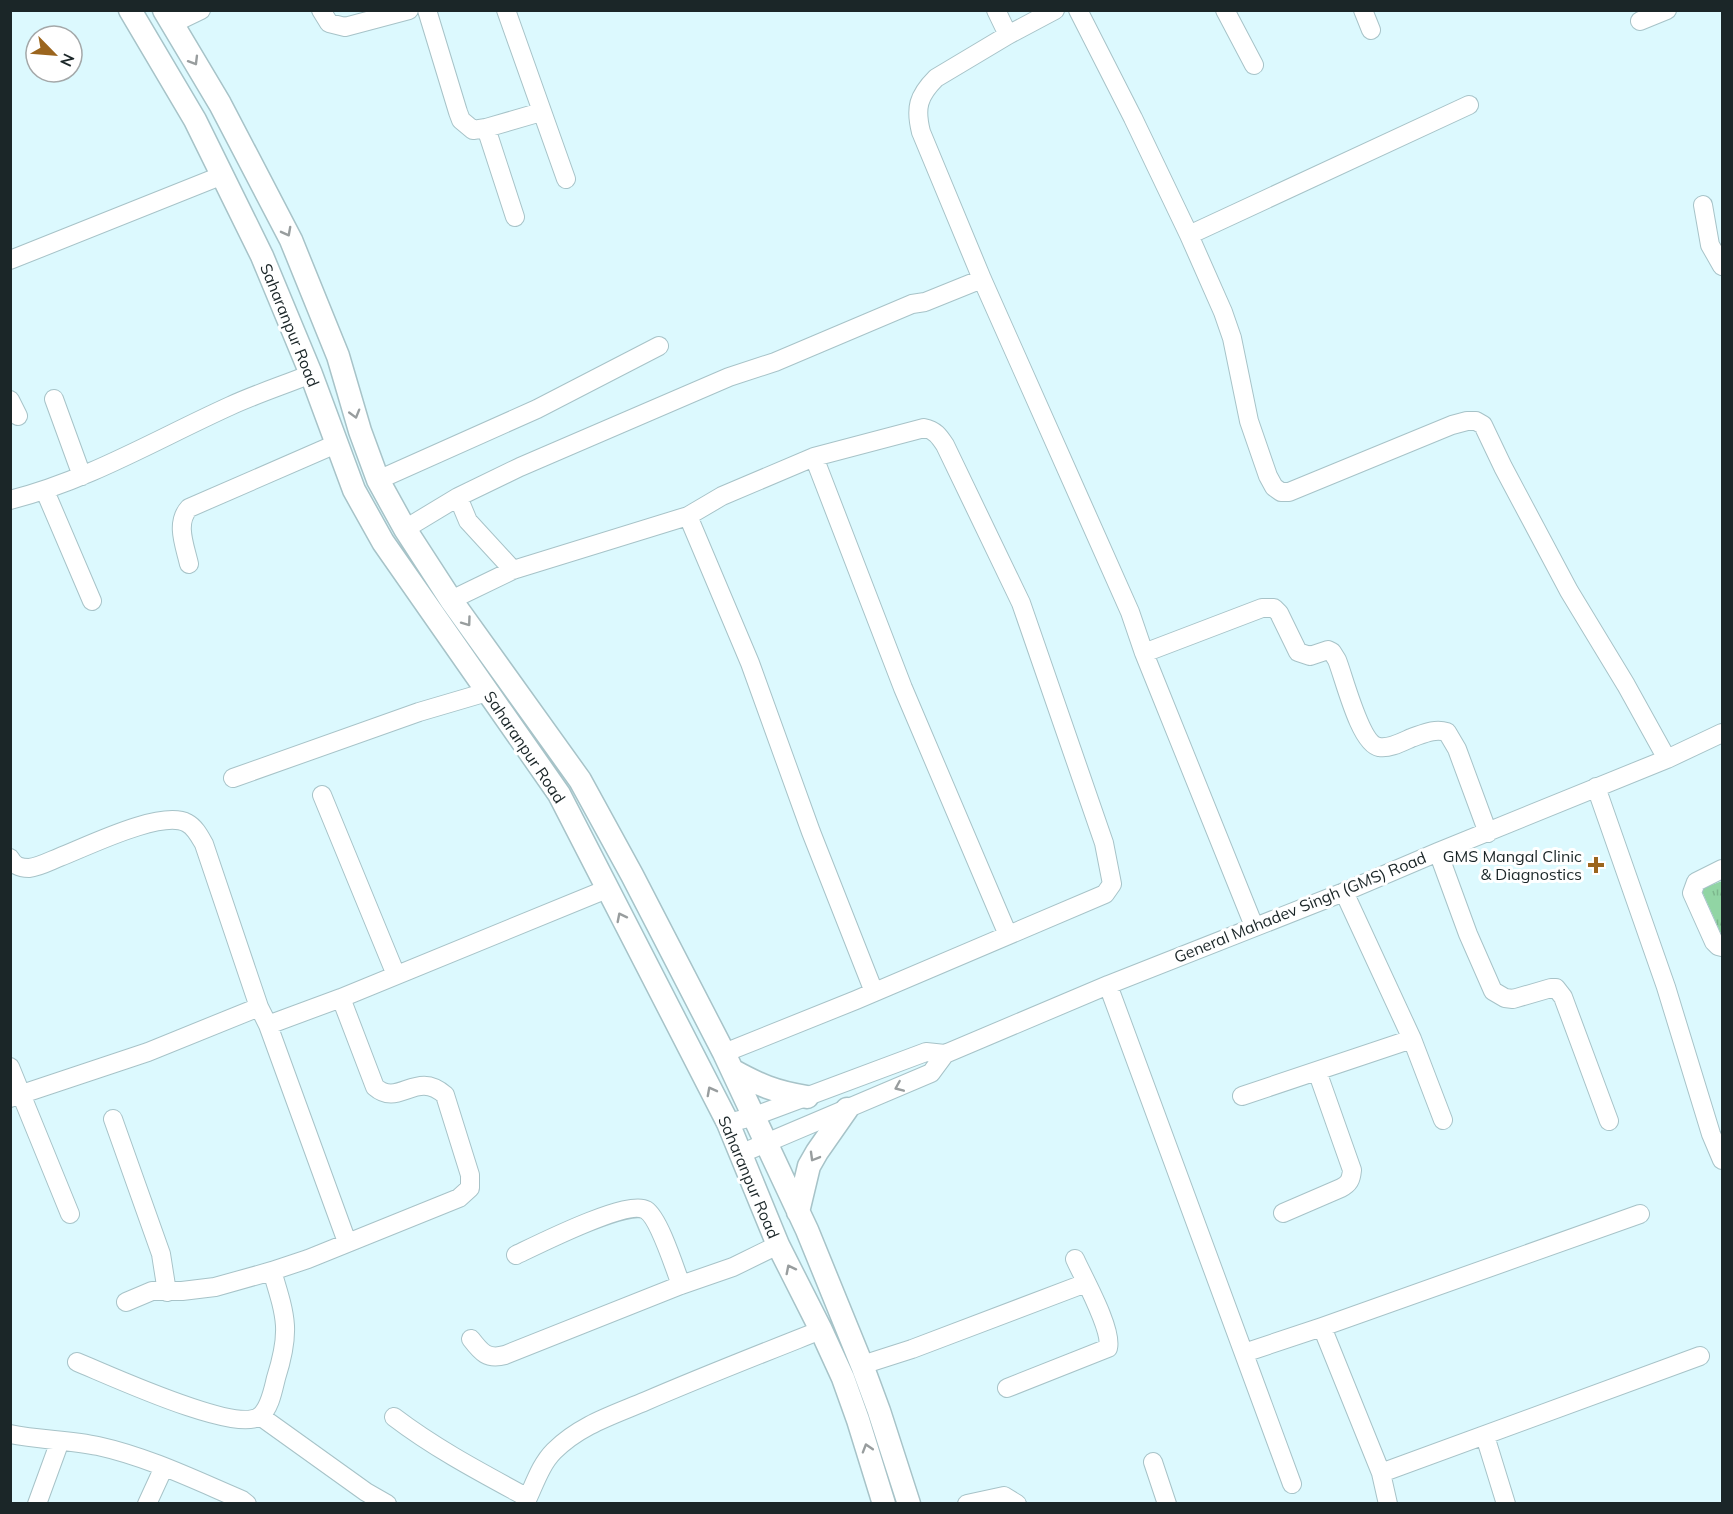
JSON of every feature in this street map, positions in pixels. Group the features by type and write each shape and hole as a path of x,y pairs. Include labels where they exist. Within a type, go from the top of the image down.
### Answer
{"main road":[{"name":"Saharanpur Road","path":"130,10 195,120 262,256 311,374 354,490 383,542 560,794 728,1123 778,1245 821,1330 855,1410 884,1503"},
{"name":"Saharanpur Road","path":"168,17 220,104 291,240 338,356 360,431 378,480 405,529 451,600 580,780 633,875 728,1062 798,1212 862,1365 909,1503"},
{"path":"560,794 580,780"},
{"path":"728,1062 760,1086 782,1093 807,1097"},
{"path":"798,1212 809,1166 847,1109"}],"street":[{"path":"168,17 201,10"},
{"path":"321,10 329,23 345,27 409,10"},
{"path":"427,10 461,120 473,130 541,112"},
{"path":"506,10 566,179"},
{"path":"996,10 1008,35"},
{"path":"1055,10 936,78 927,87 919,101 916,114 921,132 982,279 1117,582 1254,926"},
{"path":"1078,10 1133,118 1223,312 1232,338 1249,421 1261,458 1274,487 1281,492 1289,492 1452,425 1467,421 1476,421 1484,425 1503,467 1569,591 1626,685 1667,759"},
{"path":"1225,10 1254,65"},
{"path":"1363,10 1371,30"},
{"path":"1640,21 1667,10"},
{"path":"1189,235 1468,105"},
{"path":"486,128 515,217"},
{"path":"10,261 223,175"},
{"path":"1703,205 1710,244 1722,266"},
{"path":"405,529 458,497 520,467 719,382 775,363 912,304 925,302 982,279"},
{"path":"378,480 537,409 659,346"},
{"path":"10,500 45,490 123,459 232,405 311,374"},
{"path":"54,399 82,476"},
{"path":"451,600 513,570 688,516 722,496 814,457 924,428 932,429 945,445 1020,603 1104,843 1112,884 1105,894 874,992 728,1062"},
{"path":"189,564 182,531 184,514 189,508 336,444"},
{"path":"814,457 903,688 1008,935"},
{"path":"45,490 92,601"},
{"path":"458,497 468,521 513,570"},
{"path":"688,516 750,663 811,832 874,992"},
{"path":"1144,653 1262,608 1274,608 1279,613 1298,652 1310,656 1328,650 1332,652 1337,660 1359,724 1373,744 1378,747 1386,746 1429,732 1439,730 1447,732 1457,749 1488,833"},
{"path":"233,778 420,712 487,692"},
{"name":"General Mahadev Singh (GMS) Road","path":"728,1123 752,1117 926,1052 945,1054 1108,985 1488,833 1667,759 1722,733"},
{"path":"1596,787 1666,987 1722,1160"},
{"path":"322,795 396,975"},
{"path":"10,858 19,867 36,867 156,821 174,819 188,823 197,832 204,844 259,1007 268,1024 347,1242"},
{"path":"1438,852 1479,961 1493,991 1505,998 1513,999 1556,988 1563,997 1609,1121"},
{"path":"1722,869 1696,882 1692,893 1714,942 1722,946"},
{"path":"268,1024 340,998 607,889"},
{"path":"1344,892 1412,1040 1443,1120"},
{"path":"1108,985 1292,1484"},
{"path":"126,1302 152,1291 167,1292 215,1287 272,1271 459,1198 470,1188 470,1175 445,1095 438,1089 423,1084 390,1094 382,1093 375,1087 340,998"},
{"path":"16,1096 148,1052 259,1007"},
{"path":"1242,1096 1412,1040"},
{"name":"General Mahadev Singh (GMS) Road","path":"740,1154 931,1073 945,1054"},
{"path":"10,1067 16,1096 70,1214"},
{"path":"1283,1213 1347,1185 1351,1179 1352,1170 1317,1071"},
{"path":"113,1119 161,1254 167,1292"},
{"path":"516,1255 612,1213 625,1208 638,1207 646,1210 651,1216 668,1248 681,1285"},
{"path":"1244,1353 1640,1214"},
{"path":"471,1339 482,1353 488,1357 496,1357 733,1267 778,1245"},
{"path":"1007,1388 1108,1348 1109,1339 1102,1320 1075,1259"},
{"path":"77,1362 201,1412 250,1420 260,1416 268,1405 283,1355 287,1330 284,1308 272,1271"},
{"path":"862,1365 912,1349 1086,1283"},
{"path":"1322,1327 1381,1473 1389,1503"},
{"path":"394,1417 417,1434 527,1501 539,1473 552,1453 589,1424 721,1368 821,1330"},
{"path":"1381,1473 1700,1356"},
{"path":"260,1416 366,1492 387,1503"},
{"path":"10,1434 97,1446 164,1467 247,1503"},
{"path":"1485,1436 1506,1503"},
{"path":"37,1503 60,1441"},
{"path":"1153,1462 1167,1503"},
{"path":"147,1503 164,1467"},
{"path":"968,1503 1004,1496 1017,1503"}],"green space":[{"path":"1722,881 1722,936 1701,889"}],"place":[{"name":"GMS Mangal Clinic & Diagnostics","path":"1596,865"}]}
